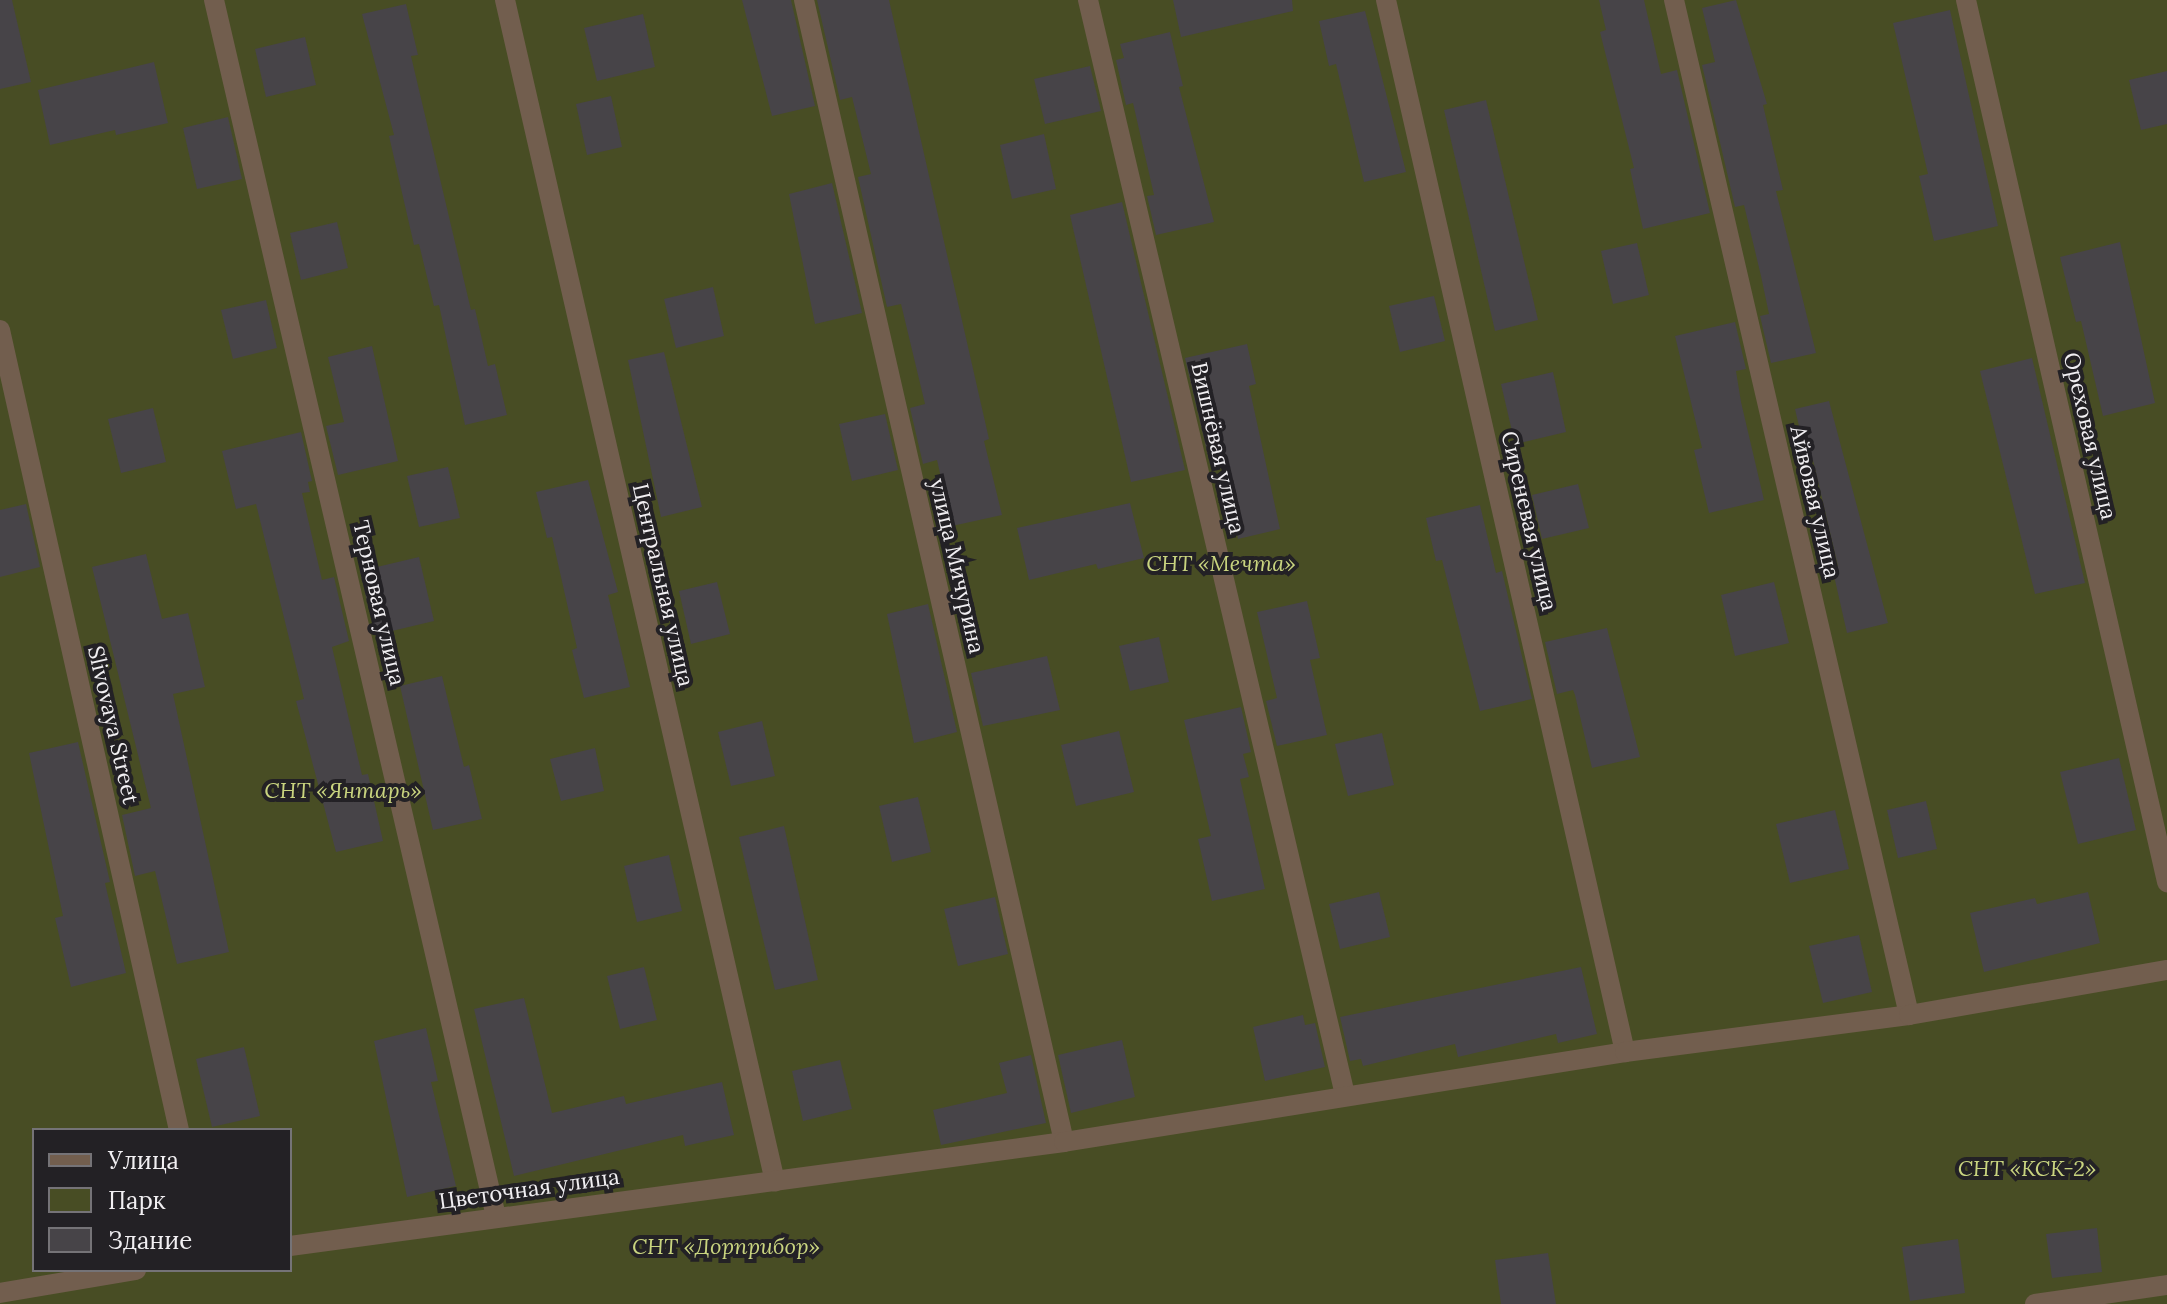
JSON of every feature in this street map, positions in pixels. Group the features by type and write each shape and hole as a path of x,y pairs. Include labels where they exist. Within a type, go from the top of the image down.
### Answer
{"street":[{"name":"Терновая улица","path":"214,0 496,1217"},
{"name":"Центральная улица","path":"505,0 775,1182"},
{"name":"улица Мичурина","path":"804,0 1064,1142"},
{"name":"Вишнёвая улица","path":"1088,0 1345,1095"},
{"name":"Сиреневая улица","path":"1386,0 1625,1052"},
{"name":"Айвовая улица","path":"1674,0 1909,1015"},
{"name":"Ореховая улица","path":"1966,0 2167,882"},
{"name":"Slivovaya Street","path":"0,330 179,1128"},
{"name":"Цветочная улица","path":"292,1246 1064,1142 1625,1052 1909,1015 2167,970"},
{"path":"0,1293 124,1272"},
{"path":"2035,1304 2167,1285"}],"green space":[{"name":"СНТ «Мечта»","path":"0,0 2167,0 2167,1304 0,1304"}],"building":[{"path":"0,0 12,0 31,82 0,89"},
{"path":"742,0 791,0 815,106 772,116"},
{"path":"817,0 889,0 989,439 984,441 1002,515 952,526 937,460 923,464 910,408 925,404 901,304 887,307 858,177 871,174 852,97 840,100"},
{"path":"1173,0 1292,0 1293,11 1181,37"},
{"path":"1599,0 1644,0 1661,74 1677,70 1710,213 1643,229 1630,169 1634,168 1600,32 1606,30"},
{"path":"1736,0 1767,104 1763,105 1783,190 1776,191 1816,353 1771,363 1760,316 1769,314 1761,276 1744,205 1735,207 1702,65 1715,62 1702,8"},
{"path":"406,4 418,55 411,56 471,310 475,309 488,366 495,364 507,415 465,425 439,305 434,306 419,244 414,245 389,136 394,135 362,14"},
{"path":"1950,10 1998,226 1934,241 1919,176 1928,174 1893,23"},
{"path":"1365,11 1406,172 1364,182 1336,64 1329,66 1319,21"},
{"path":"643,14 655,67 597,81 584,28"},
{"path":"1170,32 1183,86 1179,87 1214,222 1156,235 1147,196 1154,195 1133,103 1126,105 1116,60 1124,58 1120,44"},
{"path":"305,37 316,85 266,97 255,49"},
{"path":"154,62 168,123 116,135 115,130 50,145 38,90"},
{"path":"1090,66 1101,111 1045,124 1034,79"},
{"path":"2167,71 2167,124 2141,130 2129,80"},
{"path":"611,96 622,147 587,155 576,104"},
{"path":"1486,100 1538,320 1495,331 1444,110"},
{"path":"228,117 242,179 197,189 183,128"},
{"path":"1044,134 1056,189 1012,199 1000,145"},
{"path":"832,183 862,313 815,324 789,194"},
{"path":"1122,202 1185,470 1131,482 1070,215"},
{"path":"337,222 348,268 301,280 290,233"},
{"path":"2120,242 2155,403 2103,416 2081,321 2076,322 2060,257"},
{"path":"1637,243 1649,295 1613,304 1601,251"},
{"path":"713,287 724,336 676,348 664,299"},
{"path":"1434,296 1445,341 1400,352 1389,306"},
{"path":"266,300 277,348 233,359 221,310"},
{"path":"1735,322 1746,369 1736,371 1741,402 1764,500 1709,513 1694,450 1702,448 1675,336"},
{"path":"1247,344 1256,384 1249,386 1280,529 1238,539 1220,461 1210,464 1185,358"},
{"path":"372,346 398,461 338,475 326,426 344,422 328,357"},
{"path":"664,352 702,507 661,517 628,360"},
{"path":"2032,358 2085,583 2035,594 1980,371"},
{"path":"1553,372 1566,432 1515,444 1501,384"},
{"path":"1829,401 1888,623 1847,633 1832,567 1838,566 1813,460 1807,461 1795,409"},
{"path":"153,408 166,462 121,473 108,419"},
{"path":"885,414 898,470 852,481 839,424"},
{"path":"301,432 312,481 308,482 310,492 302,493 322,580 334,577 349,641 332,647 362,775 368,774 383,841 336,852 296,701 304,699 256,504 236,509 222,451"},
{"path":"448,467 460,518 419,527 407,476"},
{"path":"588,480 618,592 608,595 630,687 584,698 572,650 577,648 552,537 547,538 536,492"},
{"path":"1578,484 1589,528 1542,539 1532,495"},
{"path":"1130,503 1144,558 1098,569 1096,564 1029,580 1017,528"},
{"path":"26,504 40,567 0,577 0,510"},
{"path":"1480,505 1496,573 1502,571 1532,699 1480,711 1442,560 1436,561 1426,518"},
{"path":"146,554 162,619 188,613 205,687 173,694 229,952 177,964 155,871 135,876 122,815 151,808 92,567"},
{"path":"419,557 434,621 375,635 360,571"},
{"path":"717,582 730,634 691,644 679,591"},
{"path":"1774,582 1789,643 1735,656 1721,595"},
{"path":"1307,601 1320,658 1310,660 1327,735 1277,746 1266,701 1277,698 1257,612"},
{"path":"928,604 957,732 914,743 887,614"},
{"path":"1607,628 1640,757 1592,768 1575,695 1573,690 1557,694 1545,642"},
{"path":"1159,637 1169,682 1130,691 1119,646"},
{"path":"1047,656 1060,710 983,726 971,673"},
{"path":"442,676 464,767 469,765 482,819 433,830 400,686"},
{"path":"1241,707 1251,752 1243,754 1249,777 1240,779 1265,889 1212,901 1198,839 1211,836 1184,720"},
{"path":"762,721 775,776 731,786 718,732"},
{"path":"1119,731 1134,792 1076,806 1061,745"},
{"path":"1382,733 1394,785 1348,796 1335,744"},
{"path":"78,742 110,882 105,883 126,973 71,987 55,918 63,916 29,753"},
{"path":"595,748 604,791 561,801 550,759"},
{"path":"2119,758 2136,830 2078,844 2060,772"},
{"path":"918,797 931,852 892,862 879,806"},
{"path":"1926,801 1937,849 1898,858 1887,810"},
{"path":"1835,810 1849,869 1790,883 1776,824"},
{"path":"784,826 818,980 775,990 739,837"},
{"path":"669,855 682,911 637,922 624,866"},
{"path":"1379,892 1390,937 1340,949 1329,904"},
{"path":"2088,892 2100,943 1984,972 1970,913 2035,898 2037,904"},
{"path":"995,897 1008,954 958,966 944,909"},
{"path":"1859,935 1872,992 1823,1003 1809,946"},
{"path":"644,967 657,1020 620,1029 607,976"},
{"path":"1581,967 1597,1034 1558,1043 1556,1034 1458,1057 1455,1044 1363,1066 1361,1059 1350,1061 1340,1017"},
{"path":"524,998 552,1113 624,1096 626,1104 722,1082 734,1135 685,1146 683,1135 514,1176 474,1009"},
{"path":"1303,1015 1305,1025 1315,1023 1325,1067 1265,1081 1253,1027"},
{"path":"426,1028 438,1081 431,1082 456,1186 407,1197 374,1041"},
{"path":"1122,1040 1135,1097 1071,1113 1058,1055"},
{"path":"244,1047 260,1116 212,1127 196,1059"},
{"path":"1031,1055 1046,1123 941,1145 933,1110 1007,1093 999,1063"},
{"path":"840,1060 852,1109 803,1121 792,1071"},
{"path":"2097,1228 2102,1272 2052,1278 2046,1234"},
{"path":"1958,1239 1965,1293 1910,1301 1902,1247"},
{"path":"1548,1253 1556,1304 1501,1304 1495,1260"}],"park label":[{"name":"СНТ «Янтарь»","path":"343,791"},
{"name":"СНТ «КСК-2»","path":"2027,1169"},
{"name":"СНТ «Дорприбор»","path":"726,1247"}]}
